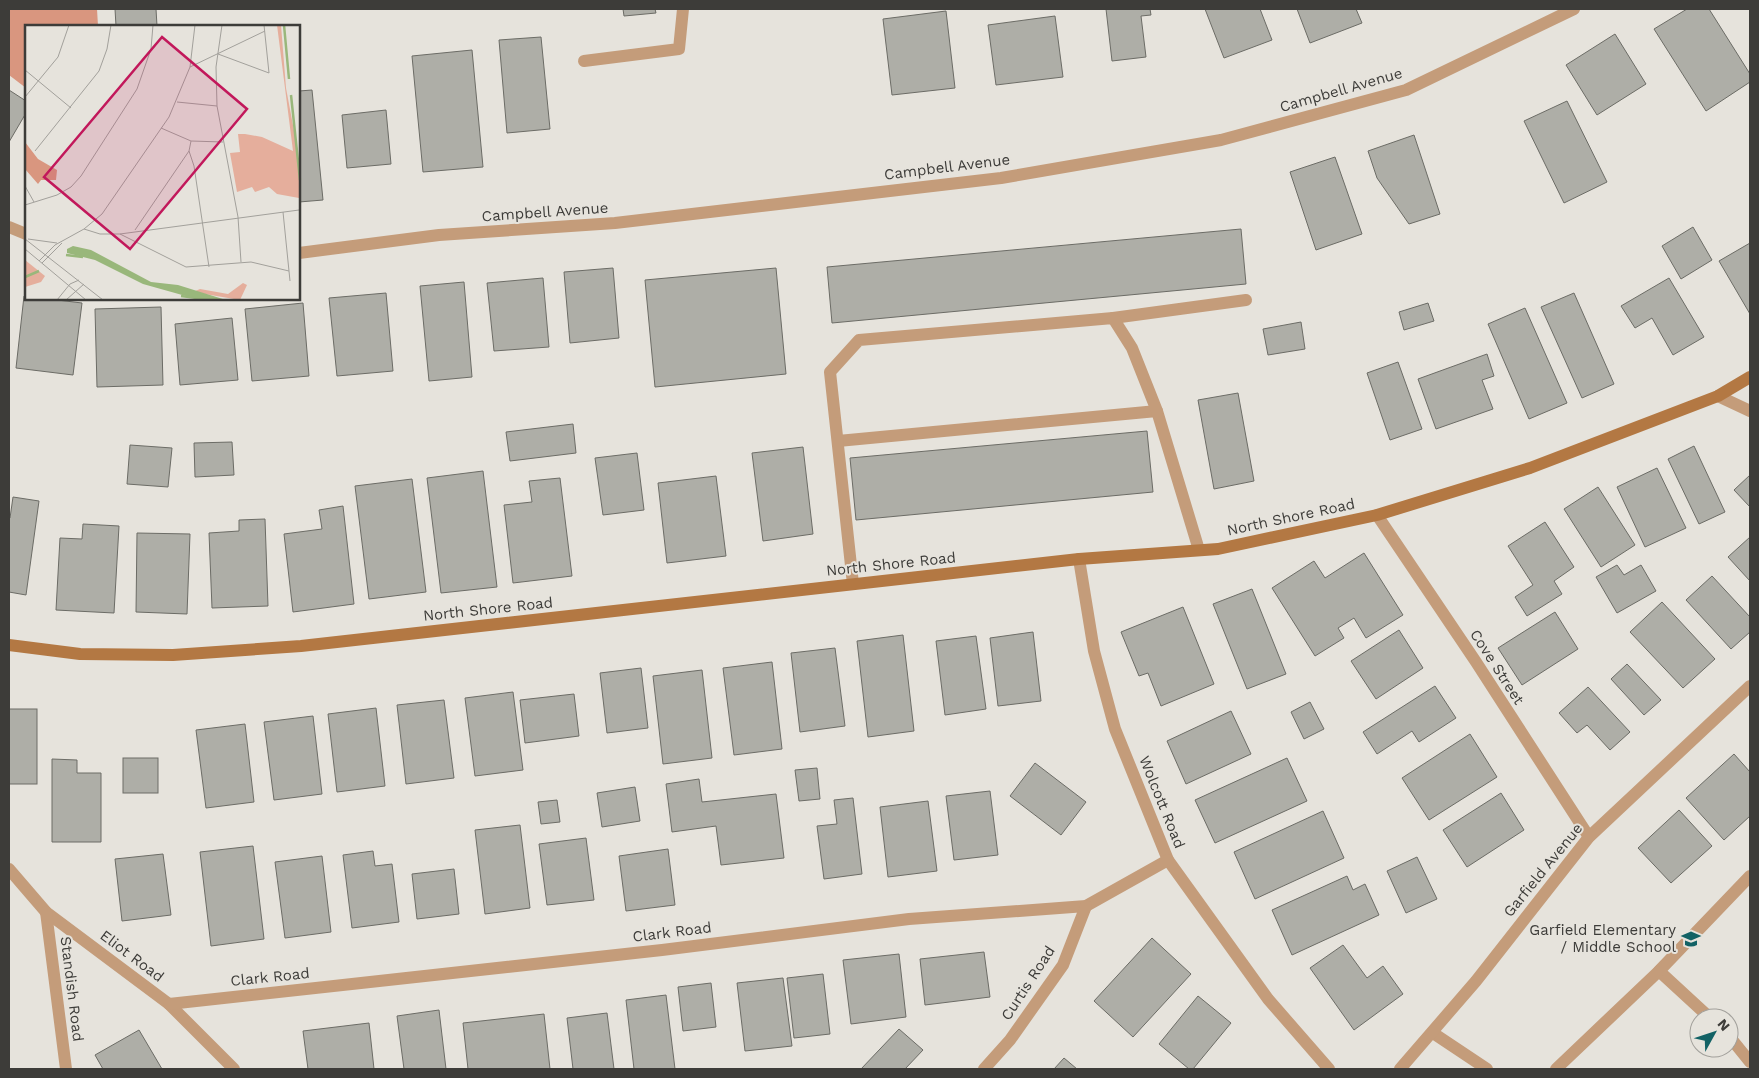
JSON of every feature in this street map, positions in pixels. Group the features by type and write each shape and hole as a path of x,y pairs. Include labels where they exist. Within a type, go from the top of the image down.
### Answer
{"main road":[{"name":"North Shore Road","path":"9,645 80,654 164,654 301,646 1079,559 1218,549 1377,516 1530,468 1718,396 1750,377"}],"street":[{"path":"584,61 679,49 683,9"},
{"name":"Campbell Avenue","path":"300,253 440,235 615,223 1001,178 1221,140 1406,90 1574,9"},
{"path":"9,227 25,234"},
{"path":"853,584 830,372 859,340 1113,318 1246,300"},
{"path":"1113,318 1132,348 1157,411 1198,550"},
{"path":"1718,396 1750,411"},
{"path":"838,441 1157,411"},
{"name":"Cove Street","path":"1377,516 1476,662 1589,837"},
{"name":"Wolcott Road","path":"1079,559 1094,651 1115,729 1168,860 1268,999 1330,1069"},
{"name":"Garfield Avenue","path":"1400,1069 1482,974 1589,837 1750,686"},
{"name":"Clark Road","path":"169,1004 652,951 910,919 1086,906 1168,860"},
{"name":"Eliot Road","path":"9,870 46,912 169,1004 234,1069"},
{"path":"1556,1069 1659,972 1750,876"},
{"name":"Curtis Road","path":"984,1069 1010,1040 1063,965 1086,906"},
{"name":"Standish Road","path":"46,912 66,1069"},
{"path":"1659,972 1699,1008"},
{"path":"1433,1033 1486,1069"},
{"path":"1739,1048 1750,1062"}],"shaded area":[{"path":"9,9 97,9 98,25 25,25 25,87 9,75"}],"building":[{"path":"115,9 156,9 157,25 116,25"},
{"path":"623,9 655,9 656,13 624,16"},
{"path":"1106,9 1150,9 1151,15 1141,16 1146,57 1112,61"},
{"path":"1205,9 1260,9 1272,40 1224,58"},
{"path":"1297,9 1356,9 1362,23 1310,43"},
{"path":"1687,9 1709,9 1750,74 1750,82 1706,111 1654,29"},
{"path":"946,11 955,88 892,95 883,19"},
{"path":"1055,16 1063,77 996,85 988,25"},
{"path":"1615,34 1646,84 1597,115 1566,65"},
{"path":"541,37 550,129 507,133 499,40"},
{"path":"472,50 483,167 423,172 412,56"},
{"path":"9,90 25,100 25,115 9,142"},
{"path":"312,90 323,200 300,202 300,91"},
{"path":"1567,101 1607,182 1564,203 1524,121"},
{"path":"386,110 391,164 347,168 342,115"},
{"path":"1414,135 1440,214 1409,224 1377,178 1368,151"},
{"path":"1335,157 1362,234 1316,250 1290,172"},
{"path":"1693,227 1712,260 1681,279 1662,246"},
{"path":"1241,229 1246,284 832,323 827,267"},
{"path":"1750,243 1750,314 1719,261"},
{"path":"613,268 619,338 570,343 564,272"},
{"path":"776,268 786,374 655,387 645,280"},
{"path":"543,278 549,347 494,351 487,283"},
{"path":"1669,278 1704,337 1673,355 1652,318 1635,328 1621,306"},
{"path":"464,282 472,377 429,381 420,286"},
{"path":"386,293 393,371 337,376 329,298"},
{"path":"1574,293 1614,384 1582,398 1541,307"},
{"path":"24,296 25,300 57,300 82,303 73,375 16,368"},
{"path":"303,303 309,376 252,381 245,309"},
{"path":"1428,303 1434,321 1404,330 1399,312"},
{"path":"161,307 163,385 97,387 95,309"},
{"path":"1525,308 1567,403 1529,419 1488,324"},
{"path":"232,318 238,380 180,385 175,324"},
{"path":"1301,322 1305,349 1268,355 1263,329"},
{"path":"1487,354 1494,376 1482,380 1493,409 1436,429 1418,379"},
{"path":"1398,362 1422,429 1390,440 1367,373"},
{"path":"1238,393 1254,481 1214,489 1198,400"},
{"path":"573,424 576,453 510,461 506,432"},
{"path":"1147,431 1153,492 856,520 850,458"},
{"path":"232,442 234,475 195,477 194,443"},
{"path":"130,445 172,448 168,487 127,484"},
{"path":"1694,446 1725,512 1699,524 1668,459"},
{"path":"803,447 813,534 763,541 752,453"},
{"path":"637,453 644,510 603,515 595,458"},
{"path":"1657,468 1686,528 1645,547 1617,487"},
{"path":"483,471 497,587 441,593 427,478"},
{"path":"1750,475 1750,507 1734,490"},
{"path":"716,476 726,556 667,563 658,483"},
{"path":"560,478 572,576 513,583 504,505 532,502 529,481"},
{"path":"412,479 426,592 369,599 355,486"},
{"path":"1598,487 1635,545 1601,567 1564,509"},
{"path":"13,497 39,501 26,595 9,592 9,518"},
{"path":"343,506 354,604 293,612 284,534 322,529 319,510"},
{"path":"265,519 268,606 212,608 209,533 239,531 239,520"},
{"path":"1545,522 1574,567 1554,581 1562,594 1527,616 1515,597 1533,585 1508,546"},
{"path":"83,524 119,526 114,613 56,610 60,538 82,539"},
{"path":"137,533 190,534 187,614 136,612"},
{"path":"1750,537 1750,581 1728,557"},
{"path":"1364,553 1403,615 1366,638 1354,618 1338,628 1344,638 1315,656 1272,588 1314,561 1325,578"},
{"path":"1617,565 1624,575 1641,565 1656,591 1617,613 1596,577"},
{"path":"1712,576 1750,617 1750,632 1731,649 1686,600"},
{"path":"1252,589 1286,674 1247,689 1213,604"},
{"path":"1662,602 1715,659 1683,688 1630,632"},
{"path":"1183,607 1214,684 1161,706 1148,673 1139,676 1121,632"},
{"path":"1555,612 1578,649 1522,685 1498,648"},
{"path":"1399,630 1423,668 1376,699 1351,661"},
{"path":"1033,632 1041,701 998,706 990,638"},
{"path":"903,635 914,731 868,737 857,641"},
{"path":"976,636 986,709 945,715 936,641"},
{"path":"835,648 845,726 800,732 791,653"},
{"path":"772,662 782,749 734,755 723,668"},
{"path":"1627,664 1661,700 1644,715 1611,679"},
{"path":"641,668 648,728 607,733 600,673"},
{"path":"702,670 712,758 663,764 653,676"},
{"path":"1435,686 1456,718 1419,742 1412,731 1377,754 1363,732"},
{"path":"1588,687 1630,732 1610,750 1587,725 1577,733 1559,713"},
{"path":"513,692 523,770 475,776 465,698"},
{"path":"574,694 579,736 525,743 520,700"},
{"path":"444,700 454,778 406,784 397,705"},
{"path":"1310,702 1324,729 1304,739 1291,712"},
{"path":"376,708 385,786 337,792 328,714"},
{"path":"9,709 37,709 37,784 9,784"},
{"path":"1231,711 1251,754 1186,784 1167,741"},
{"path":"313,716 322,794 274,800 264,722"},
{"path":"245,724 254,802 206,808 196,730"},
{"path":"1470,734 1497,777 1429,820 1402,778"},
{"path":"1734,754 1750,772 1750,816 1724,840 1686,798"},
{"path":"123,758 158,758 158,793 123,793"},
{"path":"1287,758 1307,801 1215,843 1195,800"},
{"path":"52,759 77,760 77,773 101,773 101,842 52,842"},
{"path":"1035,763 1086,802 1061,835 1010,796"},
{"path":"817,768 820,799 799,801 795,770"},
{"path":"699,779 702,802 776,794 784,858 721,865 716,826 672,832 666,784"},
{"path":"635,787 640,821 602,827 597,793"},
{"path":"990,791 998,855 954,860 946,796"},
{"path":"1501,793 1524,830 1467,867 1443,830"},
{"path":"853,798 862,874 824,879 817,826 837,824 834,800"},
{"path":"557,800 560,822 541,824 538,802"},
{"path":"928,801 937,871 888,877 880,807"},
{"path":"1679,810 1712,846 1671,883 1638,848"},
{"path":"1323,811 1344,858 1255,899 1234,852"},
{"path":"520,825 530,908 485,914 475,830"},
{"path":"586,838 594,900 547,905 539,844"},
{"path":"253,846 264,939 211,946 200,852"},
{"path":"668,849 675,905 626,911 619,856"},
{"path":"373,851 375,866 392,864 399,922 352,928 343,855"},
{"path":"163,854 171,915 122,921 115,859"},
{"path":"322,856 331,932 285,938 275,862"},
{"path":"1417,857 1437,899 1406,913 1387,871"},
{"path":"454,869 459,914 417,919 412,874"},
{"path":"1347,876 1353,890 1365,884 1379,915 1292,955 1272,910"},
{"path":"1152,938 1191,974 1133,1037 1094,1001"},
{"path":"1343,945 1367,978 1383,966 1403,994 1354,1030 1310,968"},
{"path":"984,952 990,997 925,1005 920,959"},
{"path":"899,954 906,1017 851,1024 843,960"},
{"path":"823,974 830,1034 794,1038 787,978"},
{"path":"783,978 792,1046 745,1051 737,983"},
{"path":"711,983 716,1027 683,1031 678,987"},
{"path":"666,995 675,1069 634,1069 626,1000"},
{"path":"1198,996 1231,1023 1193,1069 1189,1069 1159,1044"},
{"path":"439,1010 446,1069 404,1069 397,1016"},
{"path":"607,1013 614,1069 573,1069 567,1018"},
{"path":"544,1014 550,1069 468,1069 463,1023"},
{"path":"369,1023 374,1069 308,1069 303,1031"},
{"path":"899,1029 923,1050 905,1069 861,1069"},
{"path":"139,1030 162,1069 103,1069 95,1055"},
{"path":"1064,1058 1077,1069 1054,1069"}],"place":[{"name":"Garfield Elementary / Middle School","path":"1691,939"}]}
